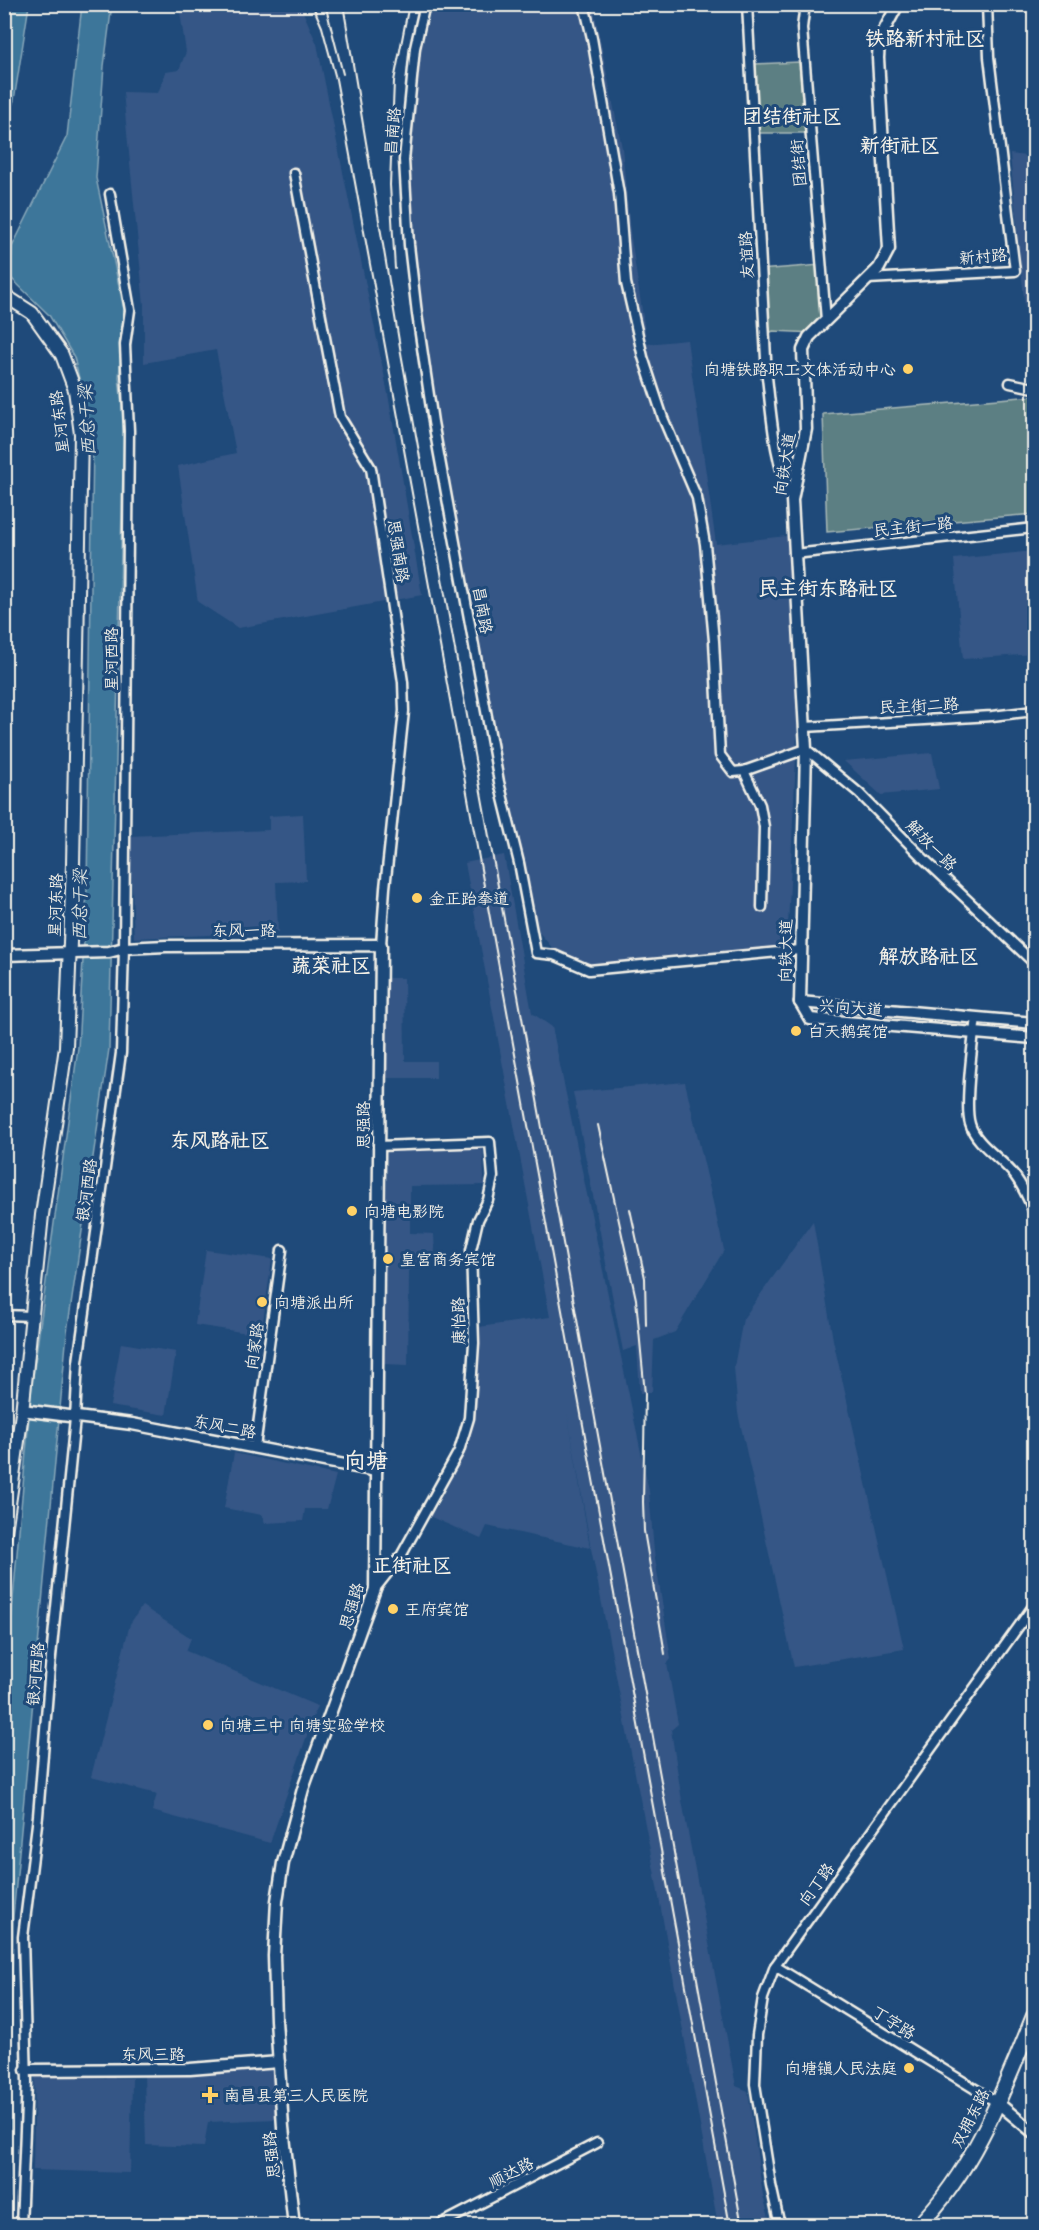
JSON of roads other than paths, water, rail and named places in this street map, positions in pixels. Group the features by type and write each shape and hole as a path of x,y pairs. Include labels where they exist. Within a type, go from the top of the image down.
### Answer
{"main road":[{"name":"星河东路","path":"4,295 32,313 62,355 75,390 81,434 66,1047 42,1215 25,1410 4,1539"},
{"name":"双拥东路","path":"918,2226 940,2204 959,2175 998,2103 1035,2016"}],"street":[{"name":"昌南路","path":"425,4 415,48 404,160 409,245 417,314 433,422 499,783 519,863 536,953 554,955 589,970 800,950"},
{"path":"584,4 619,194 626,283 643,357 663,418 697,498 705,544 714,641 720,755 732,772 744,771 806,749"},
{"name":"友谊路","path":"747,4 767,377 773,430 782,478 792,500"},
{"name":"团结街","path":"805,4 802,28 826,320"},
{"name":"新村路","path":"868,279 1015,271 989,57 987,4"},
{"name":"向铁大道","path":"800,1002 806,749 792,500 806,429 803,350 809,337 879,268 890,249 878,48 879,40 896,5"},
{"name":"思强南路","path":"294,173 340,417 370,468 403,682 404,711 381,945"},
{"name":"星河西路","path":"110,194 130,310 125,345 129,431 124,948 121,1053 110,1126"},
{"path":"1010,383 1035,388"},
{"name":"民主街一路","path":"794,554 1035,528"},
{"name":"民主街二路","path":"805,727 1035,711"},
{"name":"解放一路","path":"806,749 859,793 922,858 1035,963"},
{"path":"744,771 760,805 764,827 762,907"},
{"name":"东风一路","path":"69,953 109,952 124,948 166,946 381,945"},
{"name":"思强路","path":"294,2226 282,2127 274,1956 277,1901 283,1863 303,1789 375,1589 381,945"},
{"path":"4,955 69,953"},
{"name":"兴向大道","path":"800,1002 1035,1023"},
{"name":"兴向大道","path":"800,1002 810,1018 1035,1038"},
{"path":"976,1018 968,1104 970,1125 985,1147 1014,1175 1035,1213"},
{"name":"银河西路","path":"21,2226 26,2070 23,1937 38,1816 72,1415 110,1126"},
{"name":"康怡路","path":"375,1589 401,1556 429,1507 459,1451 469,1418 474,1343 471,1250 478,1221 488,1200 493,1177 490,1142 378,1146"},
{"name":"向家路","path":"255,1447 282,1250"},
{"path":"4,1315 32,1316"},
{"name":"东风二路","path":"25,1410 72,1415 376,1471"},
{"name":"向丁路","path":"780,2226 755,2084 757,2035 763,1998 775,1966 1035,1605"},
{"name":"丁字路","path":"775,1966 998,2103"},
{"name":"东风三路","path":"26,2070 190,2069 279,2062"},
{"path":"998,2103 1035,2133"},
{"name":"顺达路","path":"437,2226 597,2143"}],"railway":[{"path":"312,4 322,27 336,79 730,2226"},
{"path":"325,4 343,74"},
{"path":"343,4 401,353 742,2226"},
{"path":"395,269 390,185 394,81 409,4"},
{"path":"598,1125 636,1299 645,1394 644,1531 665,1654"},
{"path":"630,1209 645,1278 646,1325"}],"place":[{"name":"向塘铁路职工文体活动中心","path":"908,369"},
{"name":"金正跆拳道","path":"417,898"},
{"name":"白天鹅宾馆","path":"796,1031"},
{"name":"向塘电影院","path":"352,1211"},
{"name":"皇宫商务宾馆","path":"388,1259"},
{"name":"向塘派出所","path":"262,1302"},
{"name":"王府宾馆","path":"393,1609"},
{"name":"向塘三中 向塘实验学校","path":"208,1725"},
{"name":"向塘镇人民法庭","path":"909,2068"},
{"name":"南昌县第三人民医院","path":"210,2095"}],"district":[{"name":"铁路新村社区","path":"925,38"},
{"name":"团结街社区","path":"792,116"},
{"name":"新街社区","path":"900,145"},
{"name":"民主街东路社区","path":"828,588"},
{"name":"解放路社区","path":"929,956"},
{"name":"蔬菜社区","path":"331,965"},
{"name":"东风路社区","path":"220,1140"},
{"name":"向塘","path":"366,1460"},
{"name":"正街社区","path":"412,1565"}],"water label":[{"name":"西总干梁","path":"87,420"},
{"name":"西总干梁","path":"80,905"}]}
